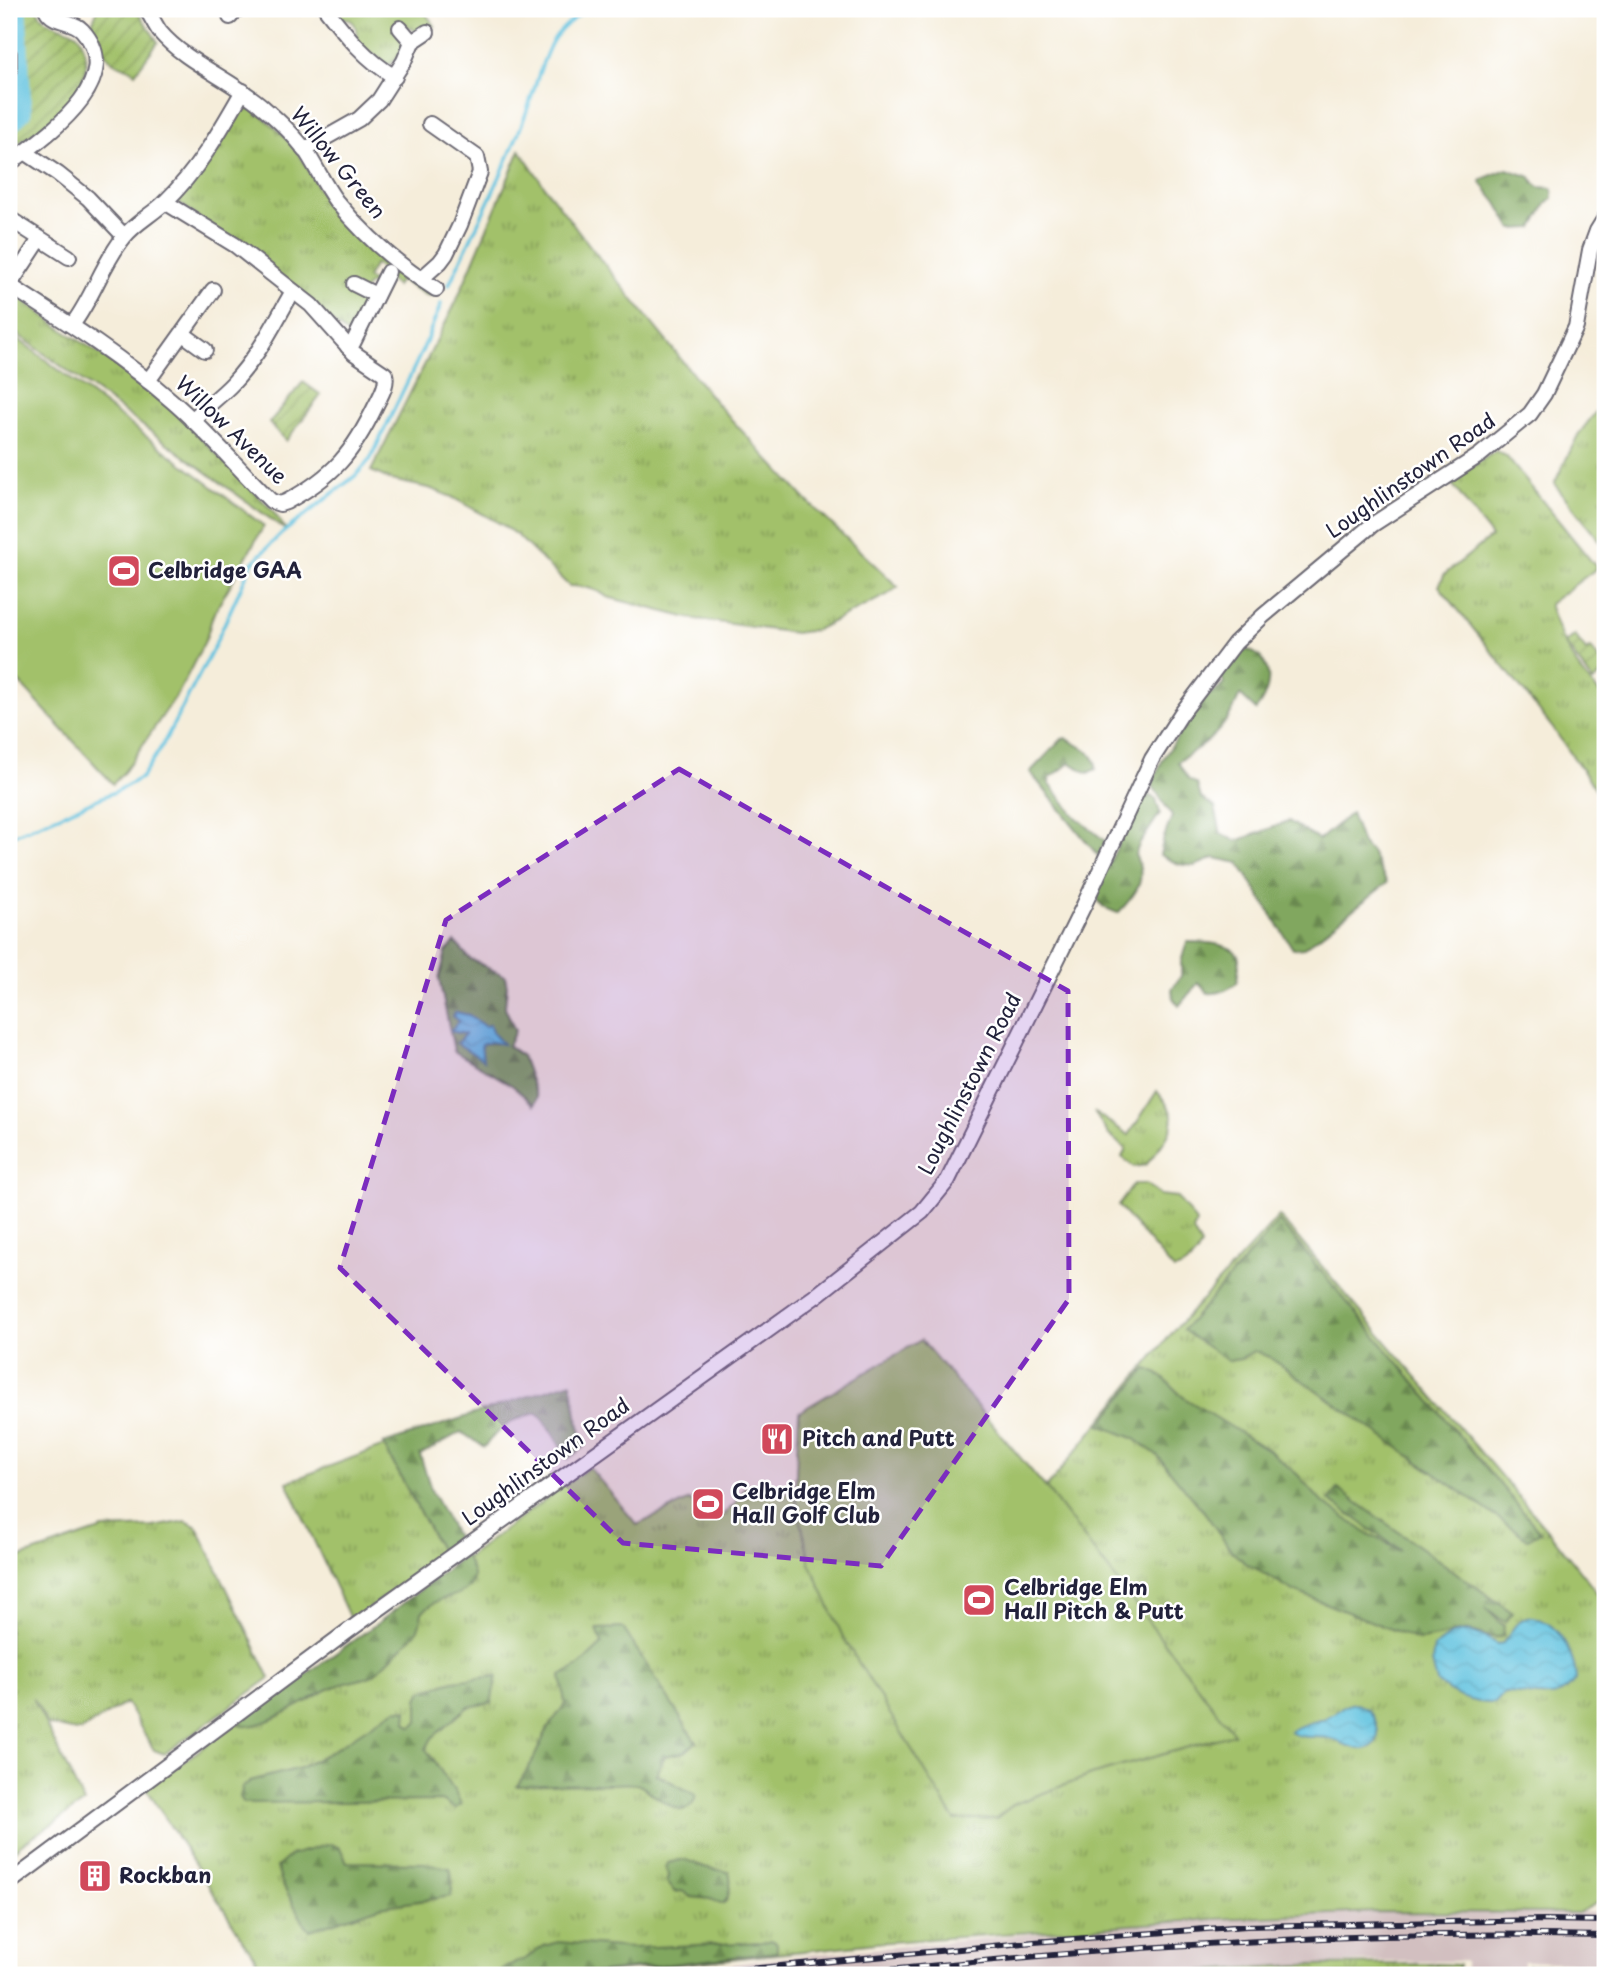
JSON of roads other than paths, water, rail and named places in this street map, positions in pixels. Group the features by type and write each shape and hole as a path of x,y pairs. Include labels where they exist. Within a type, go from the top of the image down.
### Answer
{"street":[{"path":"9,164 58,127 80,102 95,75 94,52 82,29 51,17 46,9"},
{"name":"Willow Green","path":"146,9 161,33 173,44 265,108 304,150 334,199 355,222 400,265 436,289"},
{"path":"326,9 346,36 365,55 394,77"},
{"path":"400,28 412,41"},
{"path":"304,150 359,119 379,100 412,41 427,32"},
{"path":"9,54 9,71"},
{"path":"72,325 83,310 99,273 124,236 165,202 205,157 243,91"},
{"path":"421,279 446,254 480,172 477,157 430,124"},
{"path":"25,152 88,198 124,236"},
{"path":"165,202 235,245 311,305 348,347 388,272"},
{"name":"Loughlinstown Road","path":"9,1883 348,1631 817,1295 922,1212 948,1180 1081,912 1152,759 1181,714 1236,643 1263,616 1372,525 1480,455 1530,414 1556,373 1576,327 1590,250 1605,218"},
{"path":"10,219 69,257"},
{"name":"Willow Avenue","path":"40,239 9,285 72,325 148,381 192,420 271,500 280,504 321,481 347,455 366,425 386,384 385,374 348,347"},
{"path":"354,285 376,295"},
{"path":"148,381 213,290"},
{"path":"192,420 231,385 249,363 270,334 292,291"},
{"path":"183,334 205,350"}],"water":[{"path":"456,1012 469,1015 484,1026 490,1025 492,1032 503,1044 481,1044 483,1060 457,1043 465,1034 450,1031 459,1021 452,1016"},
{"path":"1534,1617 1551,1626 1569,1650 1576,1678 1562,1693 1544,1696 1504,1693 1495,1703 1487,1703 1457,1695 1437,1682 1432,1662 1434,1647 1446,1638 1466,1632 1498,1644 1503,1643 1519,1622"},
{"path":"1355,1703 1369,1711 1375,1722 1377,1739 1370,1747 1358,1749 1332,1739 1290,1732 1301,1725 1323,1719"}],"waterway":[{"path":"9,125 22,112 17,9"},
{"path":"449,285 509,156 548,50 559,32 587,9"},
{"path":"9,837 119,790 142,777 162,746 212,651 252,563 281,534 355,476 370,460 423,349 441,304"}],"railway":[{"path":"686,1975 1034,1942 1246,1926 1605,1921"},
{"path":"838,1975 1125,1949 1317,1938 1413,1935 1605,1936"}],"place":[{"name":"Celbridge GAA","path":"124,571"},
{"name":"Pitch and Putt","path":"777,1439"},
{"name":"Celbridge Elm Hall Golf Club","path":"708,1504"},
{"name":"Celbridge Elm Hall Pitch & Putt","path":"979,1600"},
{"name":"Rockban","path":"95,1876"}]}
